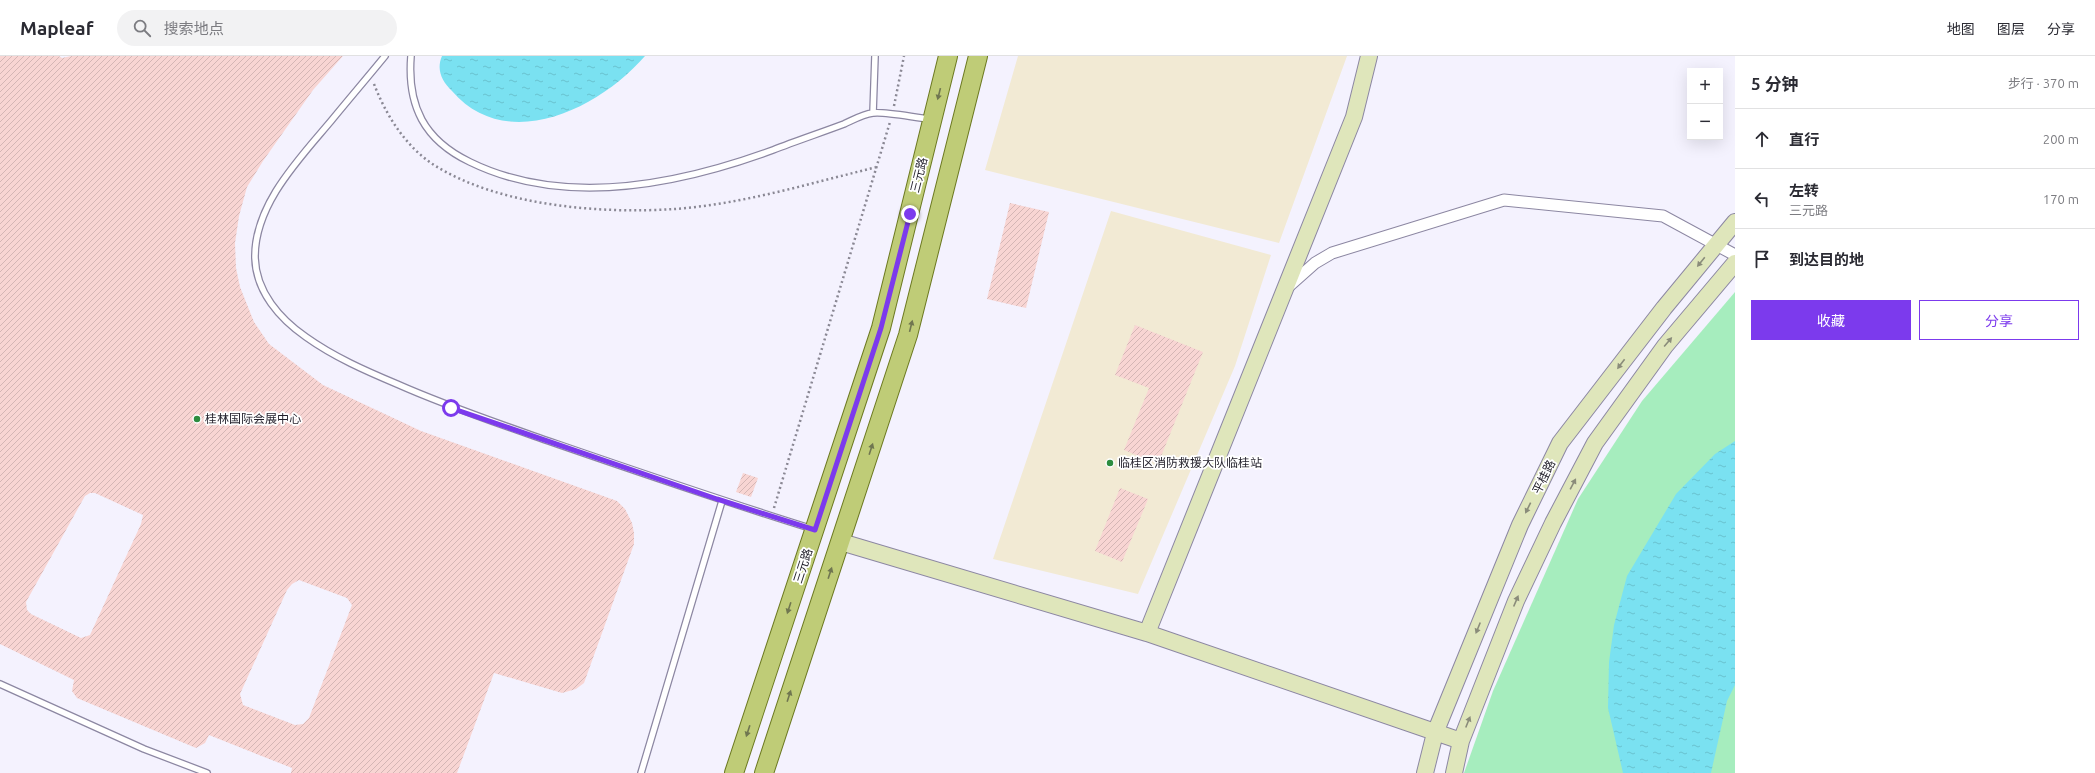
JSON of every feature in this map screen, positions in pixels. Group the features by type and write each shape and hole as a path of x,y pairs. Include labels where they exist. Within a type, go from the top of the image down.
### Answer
{"main road":[{"name":"三元路","path":"734,773 881,328 948,56"},
{"path":"764,773 908,335 978,56"}],"street":[{"path":"1147,633 1354,117 1369,56"},
{"path":"1286,289 1315,263 1332,253 1504,200 1663,216 1735,255"},
{"name":"平桂路","path":"1425,773 1435,733 1520,525 1560,443 1664,308 1735,222"},
{"path":"1454,773 1461,741 1516,601 1553,523 1595,443 1665,346 1735,263"},
{"path":"841,542 1147,633 1461,741"}],"lane":[{"path":"385,56 297,161 268,206 263,217 255,258 257,272 260,286 277,311 307,338 354,365 451,408 722,501 815,530"},
{"path":"411,56 410,79 416,107 429,131 443,146 461,158 495,173 529,182 566,187 633,186 691,175 765,153 873,113 932,120"},
{"path":"873,113 875,56"},
{"path":"641,773 722,501"},
{"path":"0,684 144,749 207,773"}],"path":[{"path":"772,516 892,115 904,56"}],"shaded area":[{"path":"1018,56 1347,56 1279,243 985,170"},
{"name":"临桂区消防救援大队临桂站","path":"1111,211 1271,255 1235,366 1138,594 993,559"}],"green space":[{"path":"1735,292 1735,773 1464,773 1493,691 1578,499 1642,401"}],"water":[{"path":"442,56 645,56 626,75 604,92 579,107 552,117 525,122 499,120 474,110 445,83 440,71 440,61"},
{"path":"1735,441 1735,685 1727,701 1711,773 1623,773 1608,708 1609,662 1614,625 1627,576 1676,494 1715,454"}],"building":[{"name":"桂林国际会展中心","path":"0,56 59,56 62,58 71,56 343,56 313,90 263,161 247,187 239,216 235,243 236,268 240,287 254,322 269,344 323,385 421,431 617,501 625,509 632,523 634,544 584,683 576,689 562,693 494,673 457,773 291,773 292,768 209,735 205,743 196,748 77,698 72,691 74,680 0,644","holes":["90,493 95,493 143,515 141,524 90,635 81,638 31,614 27,610 26,602 85,496","299,580 347,598 352,605 309,718 303,724 295,725 243,705 240,694 287,590 292,584"]},
{"path":"1010,203 1049,212 1026,308 987,299"},
{"path":"1135,325 1203,352 1158,464 1124,450 1149,388 1115,375"},
{"path":"743,473 758,478 751,497 736,492"},
{"path":"1120,488 1148,499 1122,562 1095,551"}],"place":[{"name":"桂林国际会展中心","path":"197,419"},
{"name":"临桂区消防救援大队临桂站","path":"1110,463"}],"route":[{"path":"451,408 717,499 815,530 881,328 910,214"}]}
